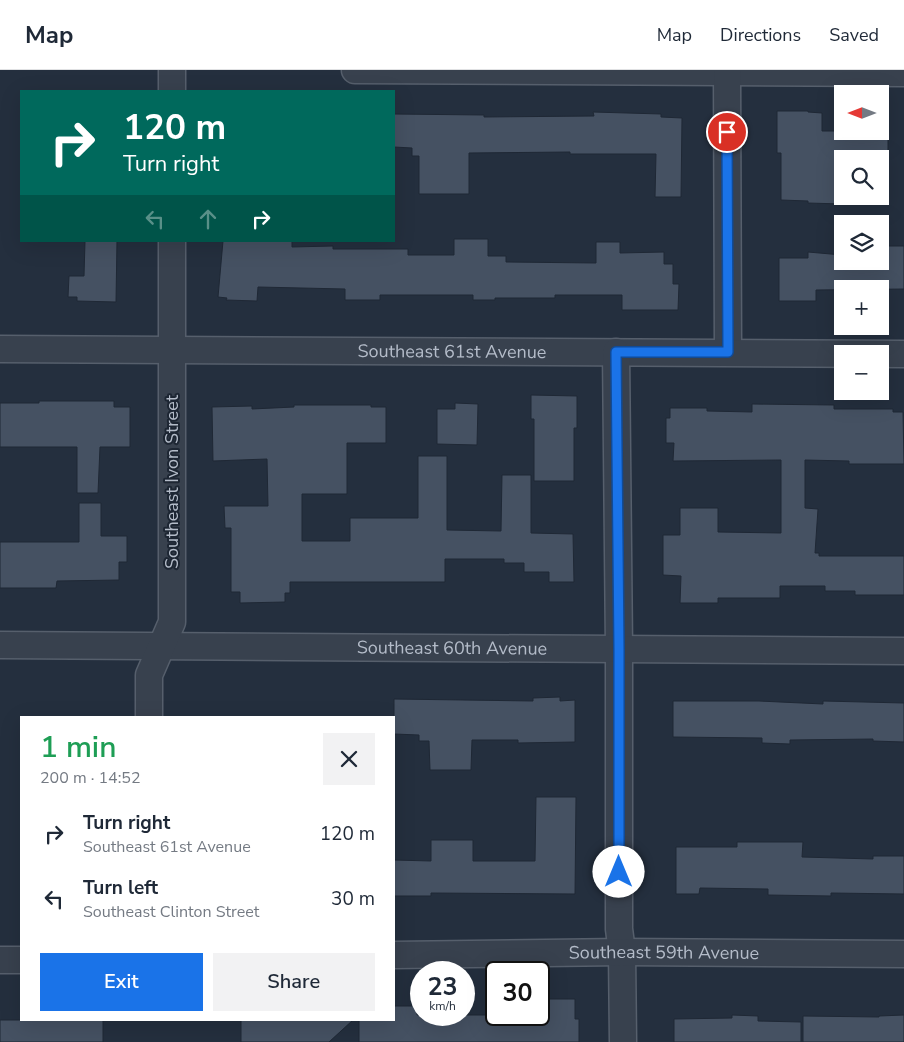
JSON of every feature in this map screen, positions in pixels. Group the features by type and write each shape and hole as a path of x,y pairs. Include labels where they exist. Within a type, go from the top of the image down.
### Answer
{"street":[{"path":"172,70 172,90"},
{"path":"355,70 904,73"},
{"path":"727,71 728,352"},
{"name":"Southeast Ivon Street","path":"149,716 149,675 172,622 172,242"},
{"name":"Southeast 61st Avenue","path":"0,349 904,354"},
{"path":"616,352 619,919 622,952 623,1042"},
{"name":"Southeast 60th Avenue","path":"0,645 904,651"},
{"name":"Southeast 59th Avenue","path":"395,956 622,952 904,954"},
{"path":"0,960 20,960"}],"building":[{"path":"777,111 822,113 822,131 834,131 834,140 888,140 888,150 834,150 834,204 781,200 781,153 777,153"},
{"path":"593,112 661,114 661,117 682,118 681,197 655,197 656,154 570,154 570,152 469,153 469,194 419,194 419,156 412,156 412,148 395,147 395,114 484,115 484,117 594,116"},
{"path":"454,239 488,239 488,256 506,256 506,262 596,263 596,242 620,242 620,253 664,252 664,264 673,264 673,284 679,284 678,310 622,310 622,295 555,295 555,298 473,300 473,295 380,295 380,300 345,300 345,289 258,287 257,301 226,300 227,298 218,297 223,242 292,242 292,247 333,246 333,249 408,249 408,255 454,255"},
{"path":"85,242 117,242 116,302 77,301 77,297 68,297 69,276 84,276"},
{"path":"889,246 904,246 904,289 889,289 889,280 834,280 834,290 816,290 816,301 779,301 779,258 808,258 808,252 834,254 834,270 889,270"},
{"path":"531,395 577,396 577,428 574,428 574,481 534,481 534,419 531,419"},
{"path":"39,401 114,401 114,407 130,407 130,447 100,447 98,493 77,493 77,447 0,447 0,403 39,403"},
{"path":"455,403 478,404 477,445 437,444 437,409 455,409"},
{"path":"752,404 834,405 834,409 893,409 893,412 903,412 904,464 849,464 849,461 805,460 805,508 818,509 815,553 819,553 819,556 904,556 904,595 855,595 855,591 825,591 825,586 780,586 780,598 718,598 718,603 680,603 681,576 663,575 663,535 680,535 680,508 718,508 718,532 781,533 781,460 673,461 674,443 666,443 666,418 670,418 670,408 707,408 707,411 752,412"},
{"path":"294,405 371,405 371,407 386,407 386,443 347,443 347,494 302,494 302,541 350,541 350,518 418,518 418,456 447,456 447,530 501,531 502,475 531,475 531,533 573,534 574,582 549,582 549,572 524,572 524,563 504,563 504,559 445,559 445,582 290,582 290,593 285,593 285,602 240,603 240,592 231,592 231,528 225,528 224,506 268,506 267,459 213,461 212,407 252,406 252,409 294,407"},
{"path":"79,503 101,503 101,536 127,536 127,562 119,562 119,580 57,581 56,588 0,588 0,542 79,542"},
{"path":"560,697 560,701 575,700 575,742 518,743 518,740 472,740 471,770 430,770 429,741 419,741 419,735 395,734 394,699 533,701 533,698"},
{"path":"673,701 759,701 823,704 823,701 904,703 904,742 873,741 873,739 790,740 790,744 762,743 762,738 673,737"},
{"path":"536,797 576,797 575,894 431,893 431,896 395,896 395,860 431,861 431,840 473,840 473,861 535,861"},
{"path":"737,842 803,842 802,857 873,859 873,856 904,856 904,894 831,893 831,896 768,895 768,889 700,888 699,894 676,894 676,847 737,847"},
{"path":"550,999 575,999 575,1019 579,1019 579,1042 359,1042 359,1021 395,1021 395,1006 410,1006 410,1026 475,1026 475,1015 485,1015 485,1026 550,1026"},
{"path":"732,1015 758,1016 758,1021 801,1022 801,1042 674,1042 674,1019 732,1018"},
{"path":"904,1015 904,1042 803,1042 803,1016 879,1017"},
{"path":"0,1020 103,1021 103,1042 0,1042"},
{"path":"241,1021 352,1021 329,1042 241,1042"}],"route":[{"path":"619,872 616,352 728,352 727,132"}]}
